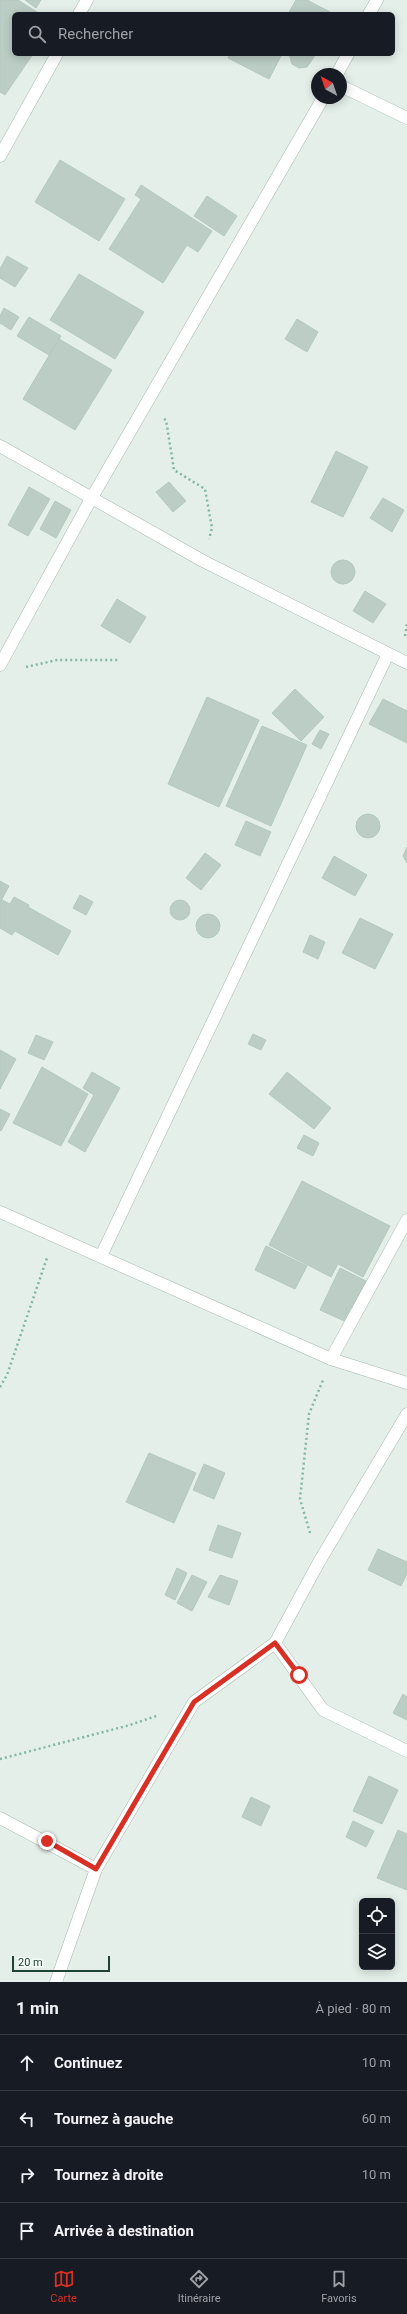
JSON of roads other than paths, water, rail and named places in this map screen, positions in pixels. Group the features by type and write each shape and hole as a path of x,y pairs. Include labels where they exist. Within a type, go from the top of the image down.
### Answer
{"street":[{"path":"80,12 87,0"},
{"path":"370,12 377,0"},
{"path":"0,156 56,56"},
{"path":"340,68 347,56"},
{"path":"347,89 407,118"},
{"path":"0,665 91,499 320,104"},
{"path":"0,446 91,499 203,561 407,663"},
{"path":"101,1256 388,654"},
{"path":"0,1212 331,1359 407,1383"},
{"path":"331,1359 407,1220"},
{"path":"56,1982 96,1869 194,1702 275,1643 318,1562 407,1414"},
{"path":"275,1643 323,1710 407,1751"},
{"path":"0,1818 96,1869"}]}
